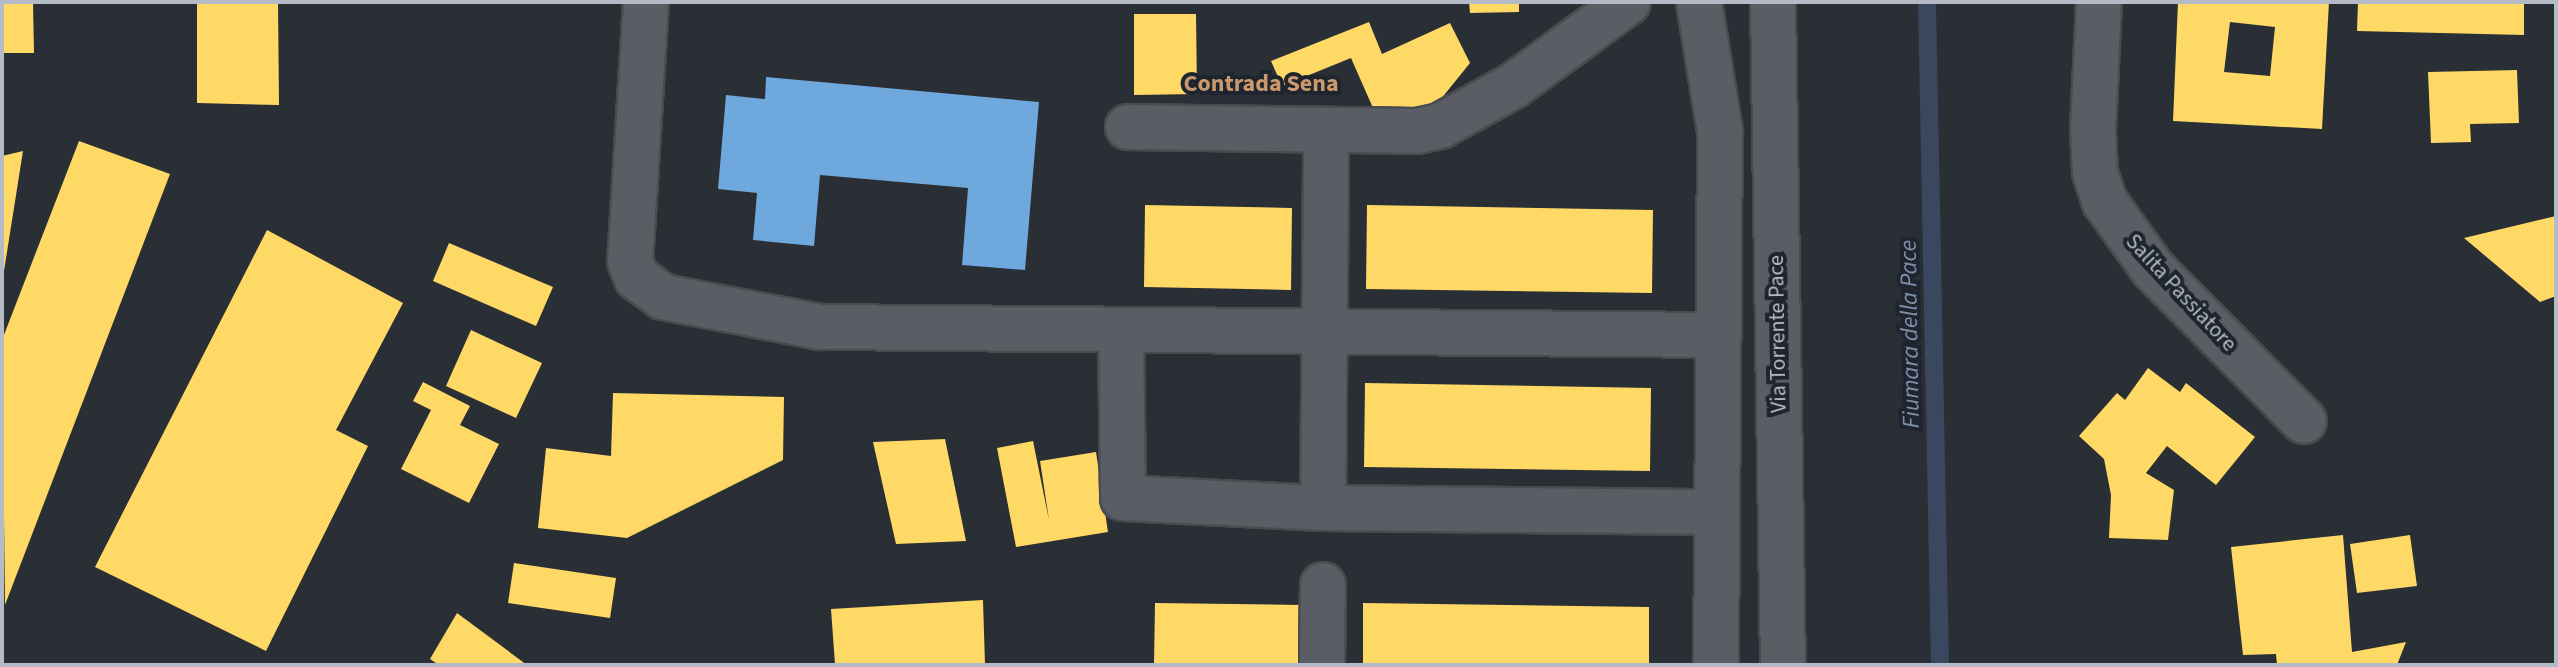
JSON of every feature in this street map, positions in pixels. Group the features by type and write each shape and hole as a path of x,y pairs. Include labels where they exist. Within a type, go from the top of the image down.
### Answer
{"street":[{"path":"646,2 630,261 637,278 656,293 678,301 820,327 1719,335"},
{"path":"1128,127 1326,130 1440,126 1501,94 1628,2"},
{"path":"1699,2 1720,132 1716,665"},
{"name":"Via Torrente Pace","path":"1773,2 1783,665"},
{"name":"Salita Passiatore","path":"2099,2 2093,131 2095,172 2105,202 2153,269 2304,421"},
{"path":"1323,508 1326,130"},
{"path":"1121,330 1123,498 1323,508 1717,512"},
{"path":"1322,665 1323,585"}],"building: Abitazioni":[{"path":"2,2 33,2 34,53 2,53"},
{"path":"197,2 278,2 279,105 197,103"},
{"path":"1469,2 1519,2 1519,12 1470,13"},
{"path":"2178,2 2329,2 2322,129 2173,121","holes":["2230,22 2275,27 2270,76 2224,72"]},
{"path":"2358,2 2524,2 2524,35 2357,31"},
{"path":"1134,14 1196,14 1197,94 1134,95"},
{"path":"1369,22 1382,54 1450,23 1470,63 1428,115 1373,108 1351,58 1282,86 1271,61"},
{"path":"2517,70 2519,123 2470,124 2471,142 2431,143 2428,72"},
{"path":"79,141 170,174 5,605 2,340"},
{"path":"23,151 4,271 2,271 2,156"},
{"path":"1145,205 1292,208 1291,290 1144,287"},
{"path":"1367,205 1653,210 1652,293 1366,289"},
{"path":"2556,216 2556,296 2540,302 2464,238"},
{"path":"267,230 403,303 336,430 368,446 266,651 95,567"},
{"path":"449,243 553,287 536,326 433,281"},
{"path":"471,330 542,363 516,418 446,386"},
{"path":"2148,368 2180,392 2186,383 2255,437 2216,485 2167,446 2146,473 2174,490 2168,540 2109,538 2111,495 2104,459 2079,436 2117,393 2125,400"},
{"path":"423,382 470,406 460,425 499,444 469,503 401,469 431,410 413,401"},
{"path":"1365,383 1651,388 1650,471 1364,467"},
{"path":"613,393 784,397 783,460 627,538 538,528 546,448 611,456"},
{"path":"945,439 966,541 896,544 873,442"},
{"path":"1033,441 1049,520 1040,461 1096,452 1108,532 1016,547 997,448"},
{"path":"2343,535 2352,652 2406,642 2397,665 2277,665 2276,654 2243,655 2231,547"},
{"path":"2410,535 2417,586 2357,593 2350,544"},
{"path":"514,563 616,578 610,618 508,603"},
{"path":"983,600 985,665 835,664 831,609"},
{"path":"1155,603 1301,605 1301,665 1154,665"},
{"path":"1363,603 1649,607 1649,665 1363,665"},
{"path":"457,613 527,665 439,665 430,659"}],"building: Scuole":[{"path":"766,77 1039,102 1025,270 962,265 968,188 820,175 814,246 753,240 757,193 718,189 726,95 765,99"}],"waterway":[{"name":"Fiumara della Pace","path":"1927,2 1940,665"}],"district":[{"name":"Contrada Sena","path":"1261,84"}]}
